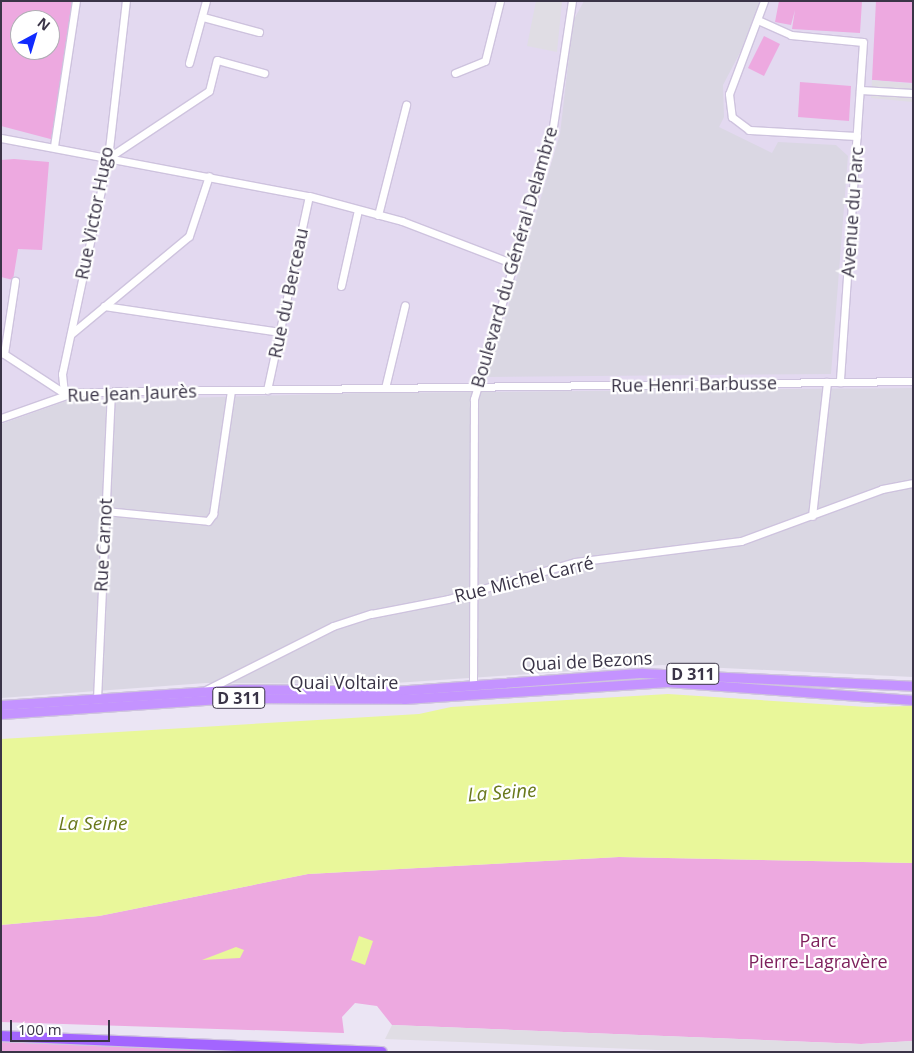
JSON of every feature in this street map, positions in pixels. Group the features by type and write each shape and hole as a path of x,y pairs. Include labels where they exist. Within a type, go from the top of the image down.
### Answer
{"highway":[{"path":"1,1036 382,1052"}],"main road":[{"name":"Quai de Bezons","path":"475,690 658,673 913,686"},
{"name":"Quai de Bezons","path":"475,690 496,693 667,682 912,700"},
{"name":"Quai Voltaire","path":"1,705 204,691 475,690"},
{"name":"Quai Voltaire","path":"1,714 236,698 458,695 475,690"}],"street":[{"path":"54,146 76,1"},
{"name":"Rue Victor Hugo","path":"64,393 62,374 108,158 126,1"},
{"path":"189,62 206,1"},
{"path":"455,73 485,61 500,1"},
{"name":"Boulevard du Général Delambre","path":"475,690 476,387 552,133 570,10 574,1"},
{"path":"764,1 760,21 729,94 736,121 760,132 857,136"},
{"path":"203,17 259,32"},
{"name":"Avenue du Parc","path":"760,21 791,35 863,42 840,382"},
{"path":"108,158 208,91 217,60 264,73"},
{"path":"860,90 913,93"},
{"path":"378,215 406,104"},
{"path":"1,138 54,146 309,196 378,215 514,264"},
{"path":"70,334 189,236 209,176"},
{"name":"Rue du Berceau","path":"267,390 309,196"},
{"path":"340,286 358,210"},
{"path":"15,281 3,353 64,393"},
{"path":"385,388 405,305"},
{"path":"104,306 280,332"},
{"path":"812,516 828,382"},
{"name":"Rue Henri Barbusse","path":"385,388 913,382"},
{"name":"Rue Jean Jaurès","path":"1,418 64,393 385,388"},
{"path":"105,511 208,521 213,514 231,390"},
{"name":"Rue Carnot","path":"96,699 111,392"},
{"name":"Rue Michel Carré","path":"204,691 333,626 475,590 575,562 716,547 812,516 882,489 913,483"}],"shaded area":[{"path":"1,1 913,1 913,388 66,401 1,424"},
{"path":"536,1 562,2 557,52 527,46"},
{"path":"584,1 760,1 755,24 723,85 724,117 719,127 772,153 778,142 836,145 848,156 831,374 487,377 560,134 573,21"},
{"path":"872,80 913,84 913,102 871,98"},
{"path":"913,388 913,677 662,665 380,684 206,683 1,698 1,424 66,401 363,393"},
{"path":"392,1025 861,1044 913,1041 913,1052 707,1052 385,1039"}],"green space":[{"path":"1,1 75,1 58,141 1,126"},
{"path":"779,1 862,1 860,33 792,29 795,10 791,25 775,22"},
{"path":"876,1 913,1 913,83 872,80"},
{"path":"764,36 780,44 764,76 748,68"},
{"path":"800,82 851,86 849,121 798,117"},
{"path":"14,159 49,162 42,250 18,249 13,280 1,277 1,160"},
{"name":"Parc Pierre-Lagravère","path":"619,857 913,863 913,1041 861,1044 392,1025 377,1006 355,1003 342,1017 344,1033 1,1022 1,925 99,916 308,874"},
{"path":"1,1041 253,1050 253,1052 1,1051"}],"water":[{"name":"La Seine","path":"668,694 867,707 913,706 913,863 619,857 308,874 99,916 1,925 1,739 419,714 451,707"},
{"path":"359,936 373,941 365,965 351,960"},
{"path":"236,947 244,950 240,958 202,960"}]}
